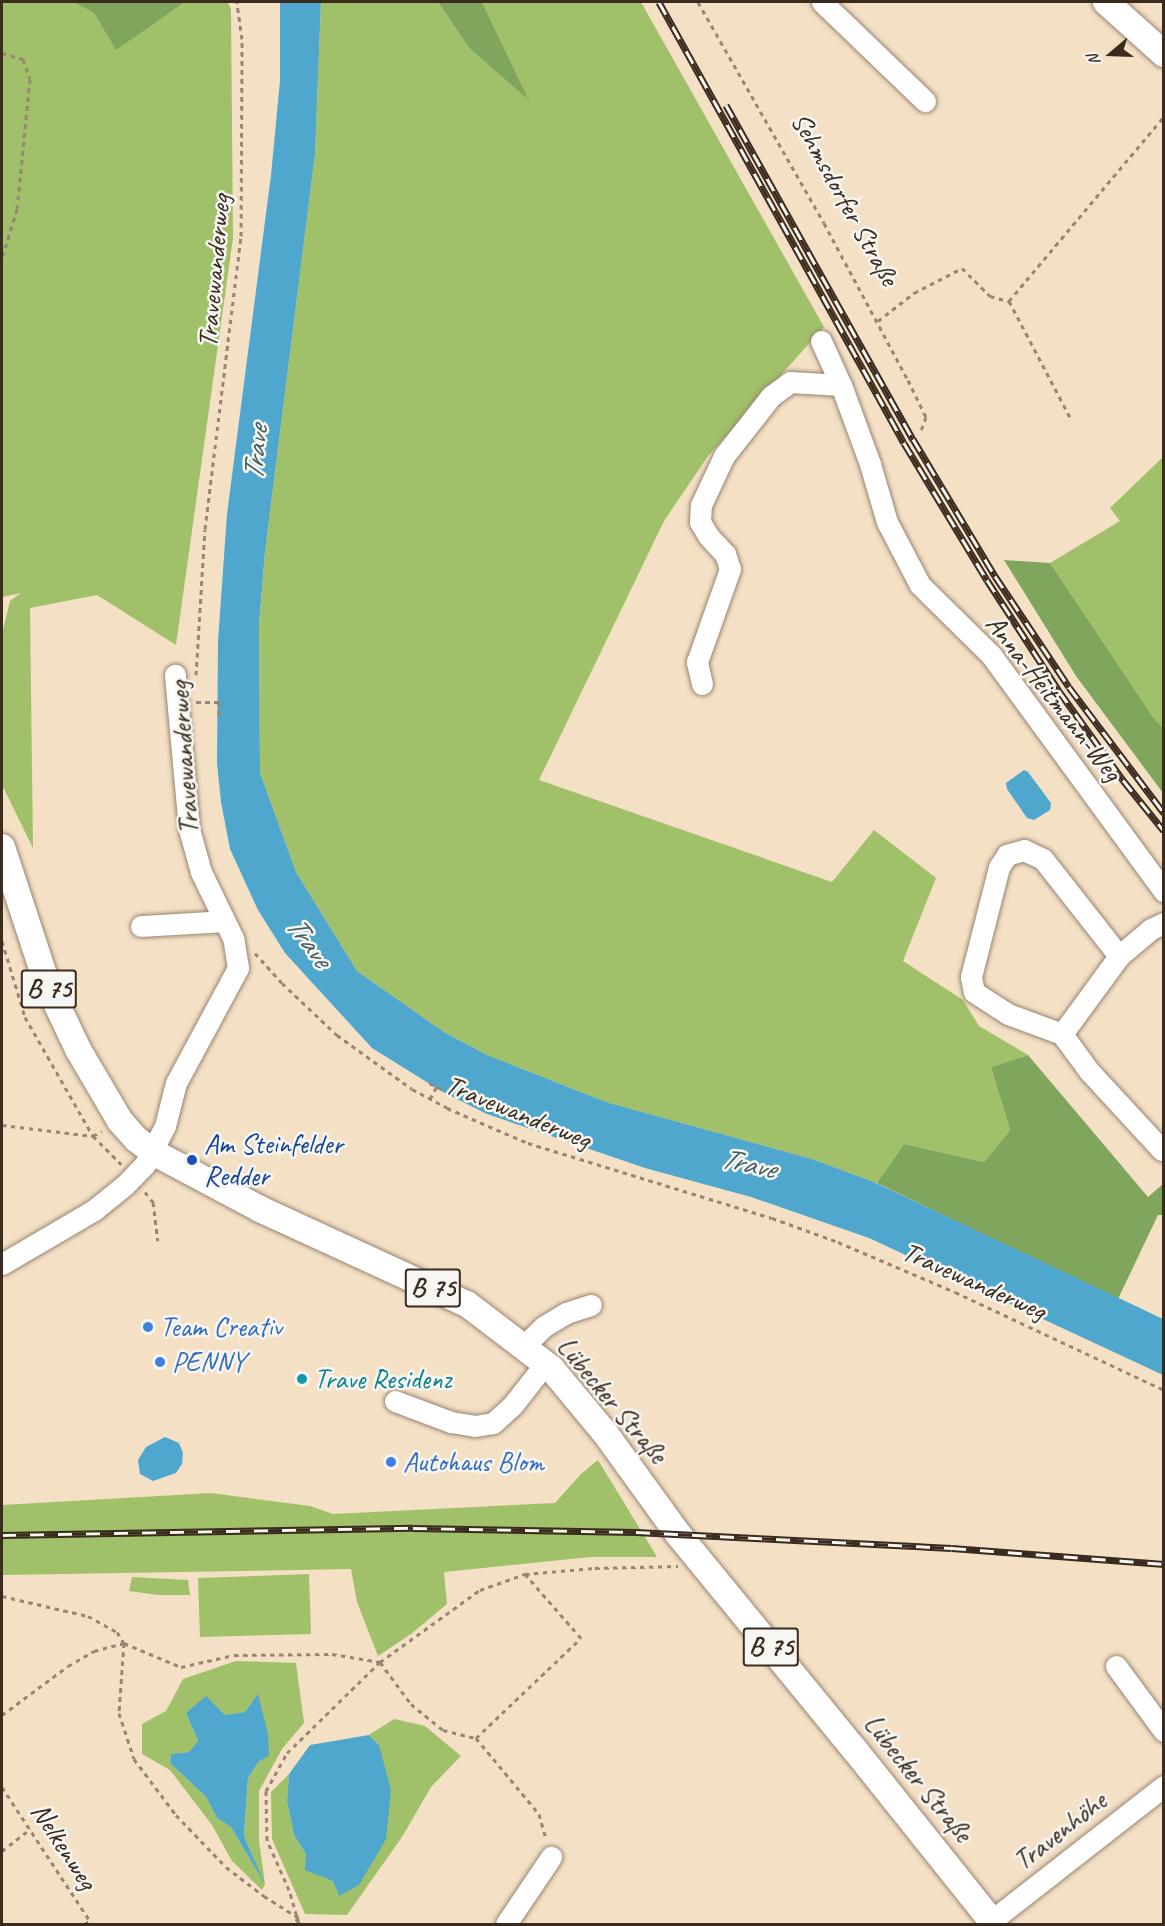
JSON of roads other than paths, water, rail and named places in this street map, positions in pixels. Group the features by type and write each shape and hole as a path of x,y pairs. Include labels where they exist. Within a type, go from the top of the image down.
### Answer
{"main road":[{"path":"1106,2 1164,54"},
{"name":"Lübecker Straße","path":"2,847 47,984 79,1051 120,1121 136,1139 153,1152 260,1209 467,1304 545,1364 605,1433 703,1566 992,1923"}],"street":[{"path":"822,2 925,101"},
{"name":"Anna-Heitmann-Weg","path":"820,341 841,385 870,464 887,522 920,585 991,655 1164,891"},
{"path":"702,684 696,662 730,569 725,554 709,537 700,522 701,505 724,456 771,396 790,382 841,385"},
{"path":"2,1264 87,1215 133,1177 153,1152 165,1126 176,1083 238,968 233,939 201,872 189,829 186,675"},
{"path":"1119,956 1043,859 1024,850 1007,855 999,867 970,977 974,992 1008,1014 1062,1034 1089,1071 1162,1150"},
{"path":"141,926 224,921"},
{"path":"1062,1034 1119,956 1151,929 1164,923"},
{"path":"523,1347 543,1327 566,1313 591,1305"},
{"path":"395,1401 451,1422 475,1426 493,1422 512,1406 545,1364"},
{"path":"1116,1666 1164,1731"},
{"name":"Travenhöhe","path":"992,1923 1164,1786"},
{"path":"506,1924 551,1857"}],"water":[{"name":"Trave","path":"280,2 321,2 315,154 265,552 259,624 260,773 296,872 357,971 444,1032 487,1055 606,1102 812,1159 874,1182 1163,1319 1163,1375 869,1238 751,1197 645,1168 487,1114 441,1091 372,1048 285,953 258,910 230,849 221,802 217,763 218,641 227,514 271,175 280,81"},
{"path":"1024,770 1028,772 1051,803 1050,810 1034,820 1027,818 1007,789 1006,783"},
{"path":"165,1437 179,1443 183,1453 182,1464 176,1473 153,1481 140,1474 138,1460 146,1447"},
{"path":"258,1694 268,1734 269,1756 259,1761 248,1778 244,1836 265,1884 231,1827 217,1818 206,1797 170,1763 171,1754 189,1752 198,1741 186,1713 206,1696 225,1715 245,1712"},
{"path":"369,1735 379,1745 391,1790 386,1839 359,1885 339,1896 333,1881 305,1870 306,1854 294,1835 287,1801 289,1774 310,1745"}],"railway":[{"path":"659,2 904,443 987,580 1059,691 1123,780 1164,831"},
{"path":"726,105 913,439 995,576 1069,687 1164,813"},
{"path":"2,1535 413,1528 636,1532 952,1548 1164,1564"}],"place":[{"name":"Am Steinfelder Redder","path":"192,1160"},
{"name":"Team Creativ","path":"148,1327"},
{"name":"PENNY","path":"160,1362"},
{"name":"Trave Residenz","path":"302,1379"},
{"name":"Autohaus Blom","path":"391,1462"}]}
